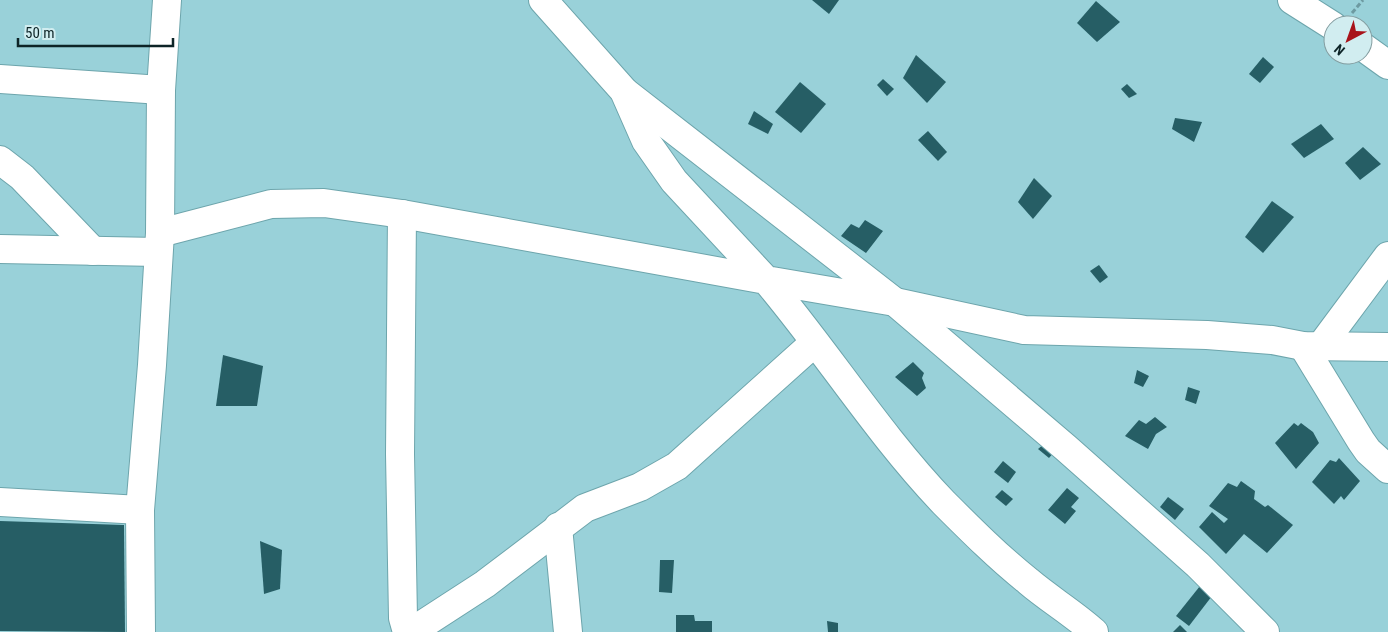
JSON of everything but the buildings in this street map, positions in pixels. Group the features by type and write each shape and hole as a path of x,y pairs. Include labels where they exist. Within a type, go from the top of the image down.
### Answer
{"street":[{"path":"141,632 140,510 152,366 159,243 161,90 167,0"},
{"path":"543,0 624,92 895,302 1066,448 1198,565 1265,632"},
{"path":"1292,0 1323,20"},
{"path":"1373,55 1388,65"},
{"path":"0,79 161,90"},
{"path":"624,92 646,141 674,181 766,280 909,463 944,502 1022,576 1094,632"},
{"path":"0,160 22,177 93,251"},
{"path":"0,249 93,251 159,243 271,204 324,203 402,214 895,302 1024,330 1206,336 1272,340 1312,346 1388,347"},
{"path":"402,214 400,454 403,628 486,584 585,508 640,488 677,466 814,343"},
{"path":"1312,346 1388,256"},
{"path":"1312,346 1361,440 1368,451 1388,469"},
{"path":"0,502 140,510"},
{"path":"558,527 568,632"}]}
